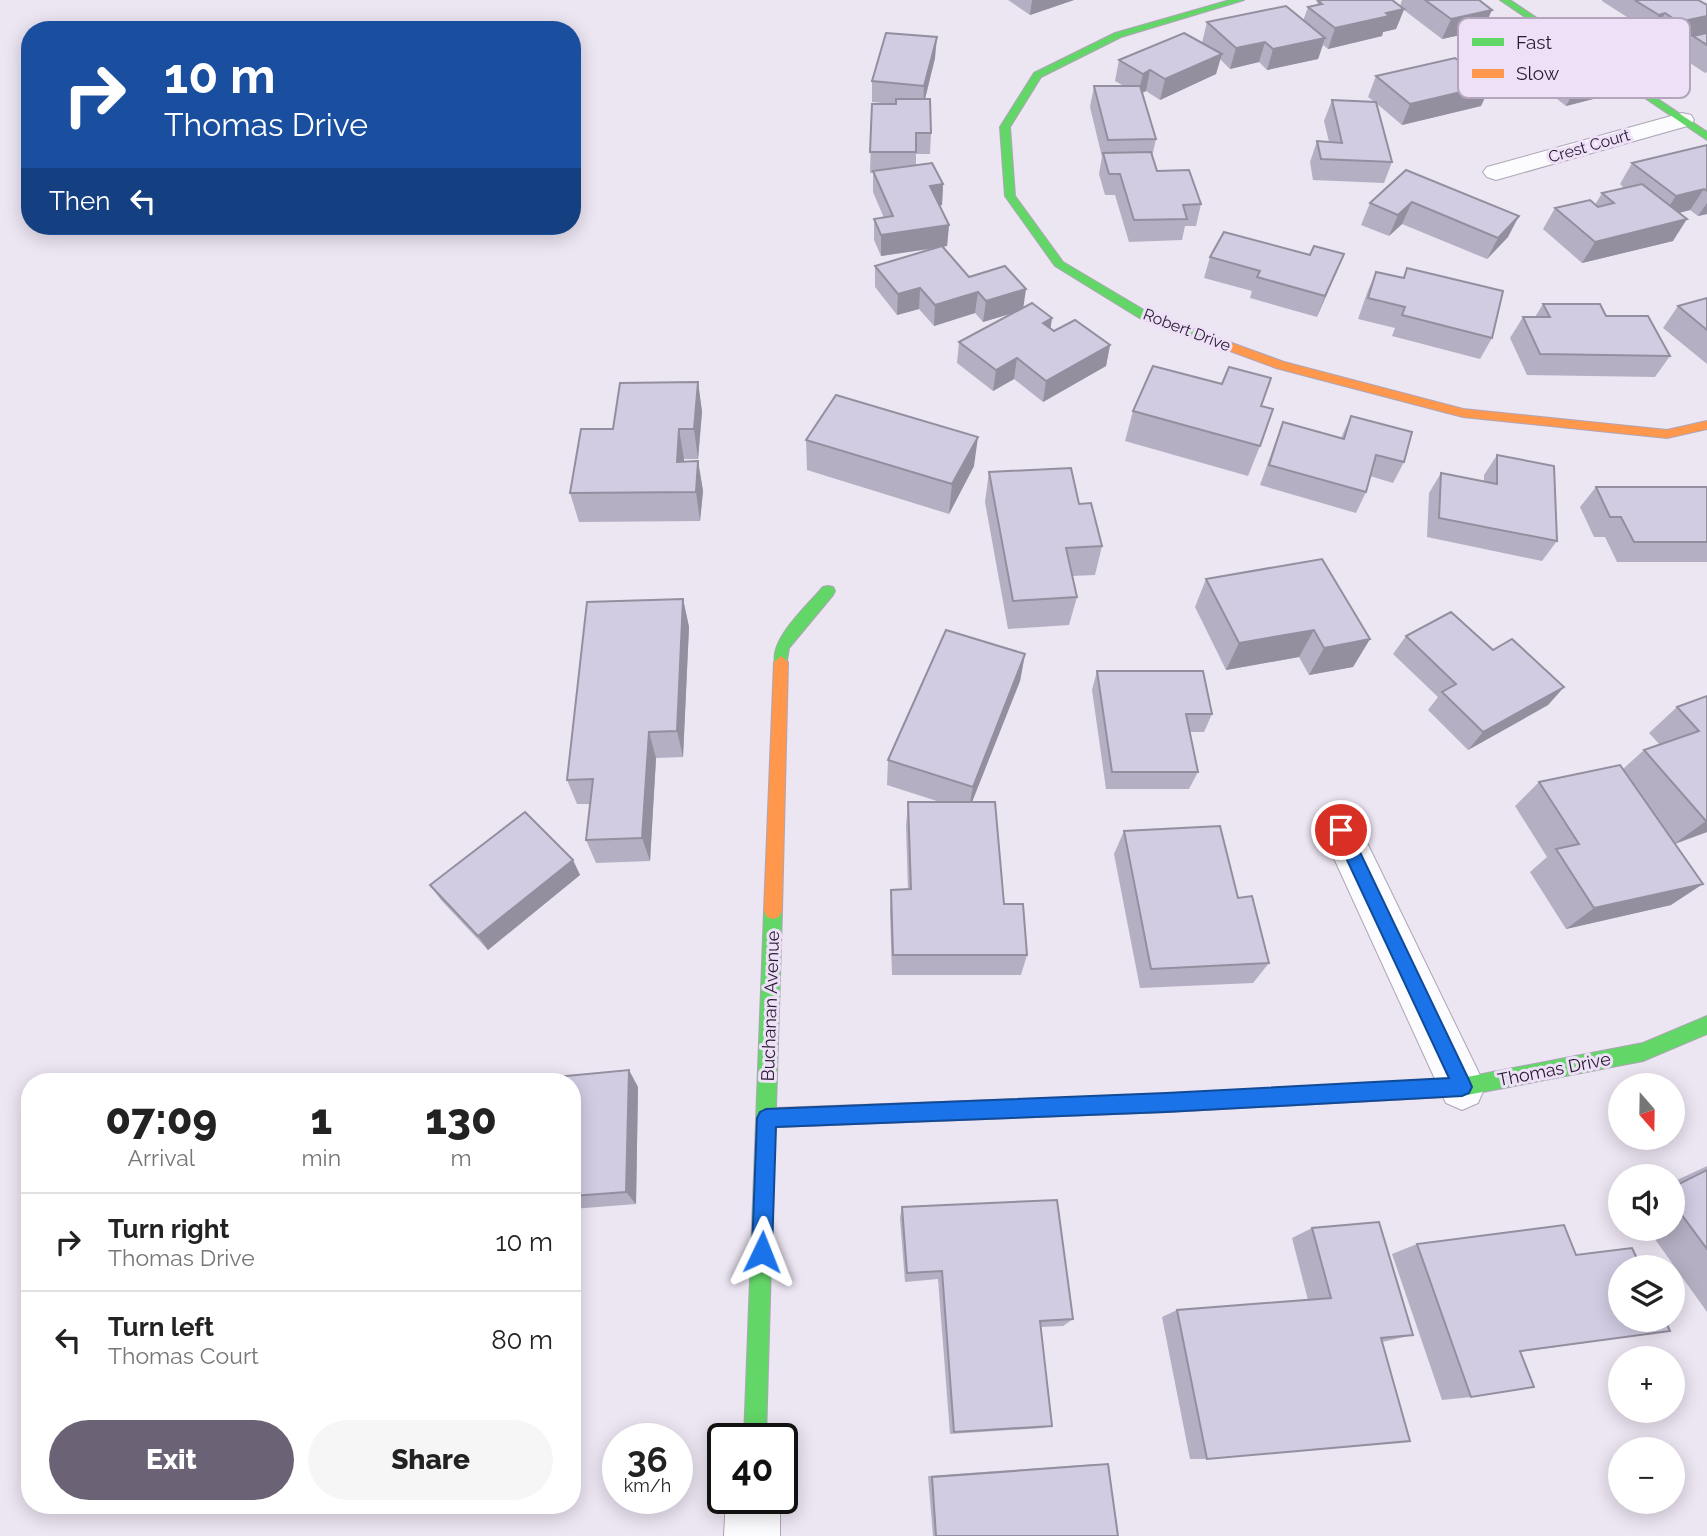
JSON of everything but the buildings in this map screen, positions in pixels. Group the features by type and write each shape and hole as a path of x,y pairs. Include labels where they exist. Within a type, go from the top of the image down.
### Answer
{"street":[{"name":"Robert Drive","path":"1240,0 1118,35 1037,75 1005,127 1010,195 1059,264 1145,316 1280,365 1464,413 1667,434 1707,425"},
{"path":"1504,0 1531,18"},
{"path":"1649,98 1707,137"},
{"name":"Crest Court","path":"1496,172 1682,120"},
{"name":"Buchanan Avenue","path":"756,1423 782,646 828,591"},
{"path":"1341,830 1462,1087"},
{"name":"Thomas Drive","path":"766,1118 1166,1103 1462,1087 1643,1052 1707,1025"},
{"path":"752,1536 753,1514"}],"traffic: fast":[{"path":"1207,338 1145,316 1059,264 1010,196 1005,127 1037,75 1118,35 1240,0"},
{"path":"1504,0 1531,18"},
{"path":"1649,98 1707,137"},
{"path":"781,662 782,646 828,591"},
{"path":"756,1423 773,911"},
{"path":"766,1118 1166,1103 1462,1087 1643,1052 1707,1025"}],"traffic: slow":[{"path":"1207,338 1280,365 1463,413 1667,434 1707,425"},
{"path":"773,911 781,662"}],"route":[{"path":"762,1252 766,1118 1166,1103 1462,1087 1341,830"}]}
